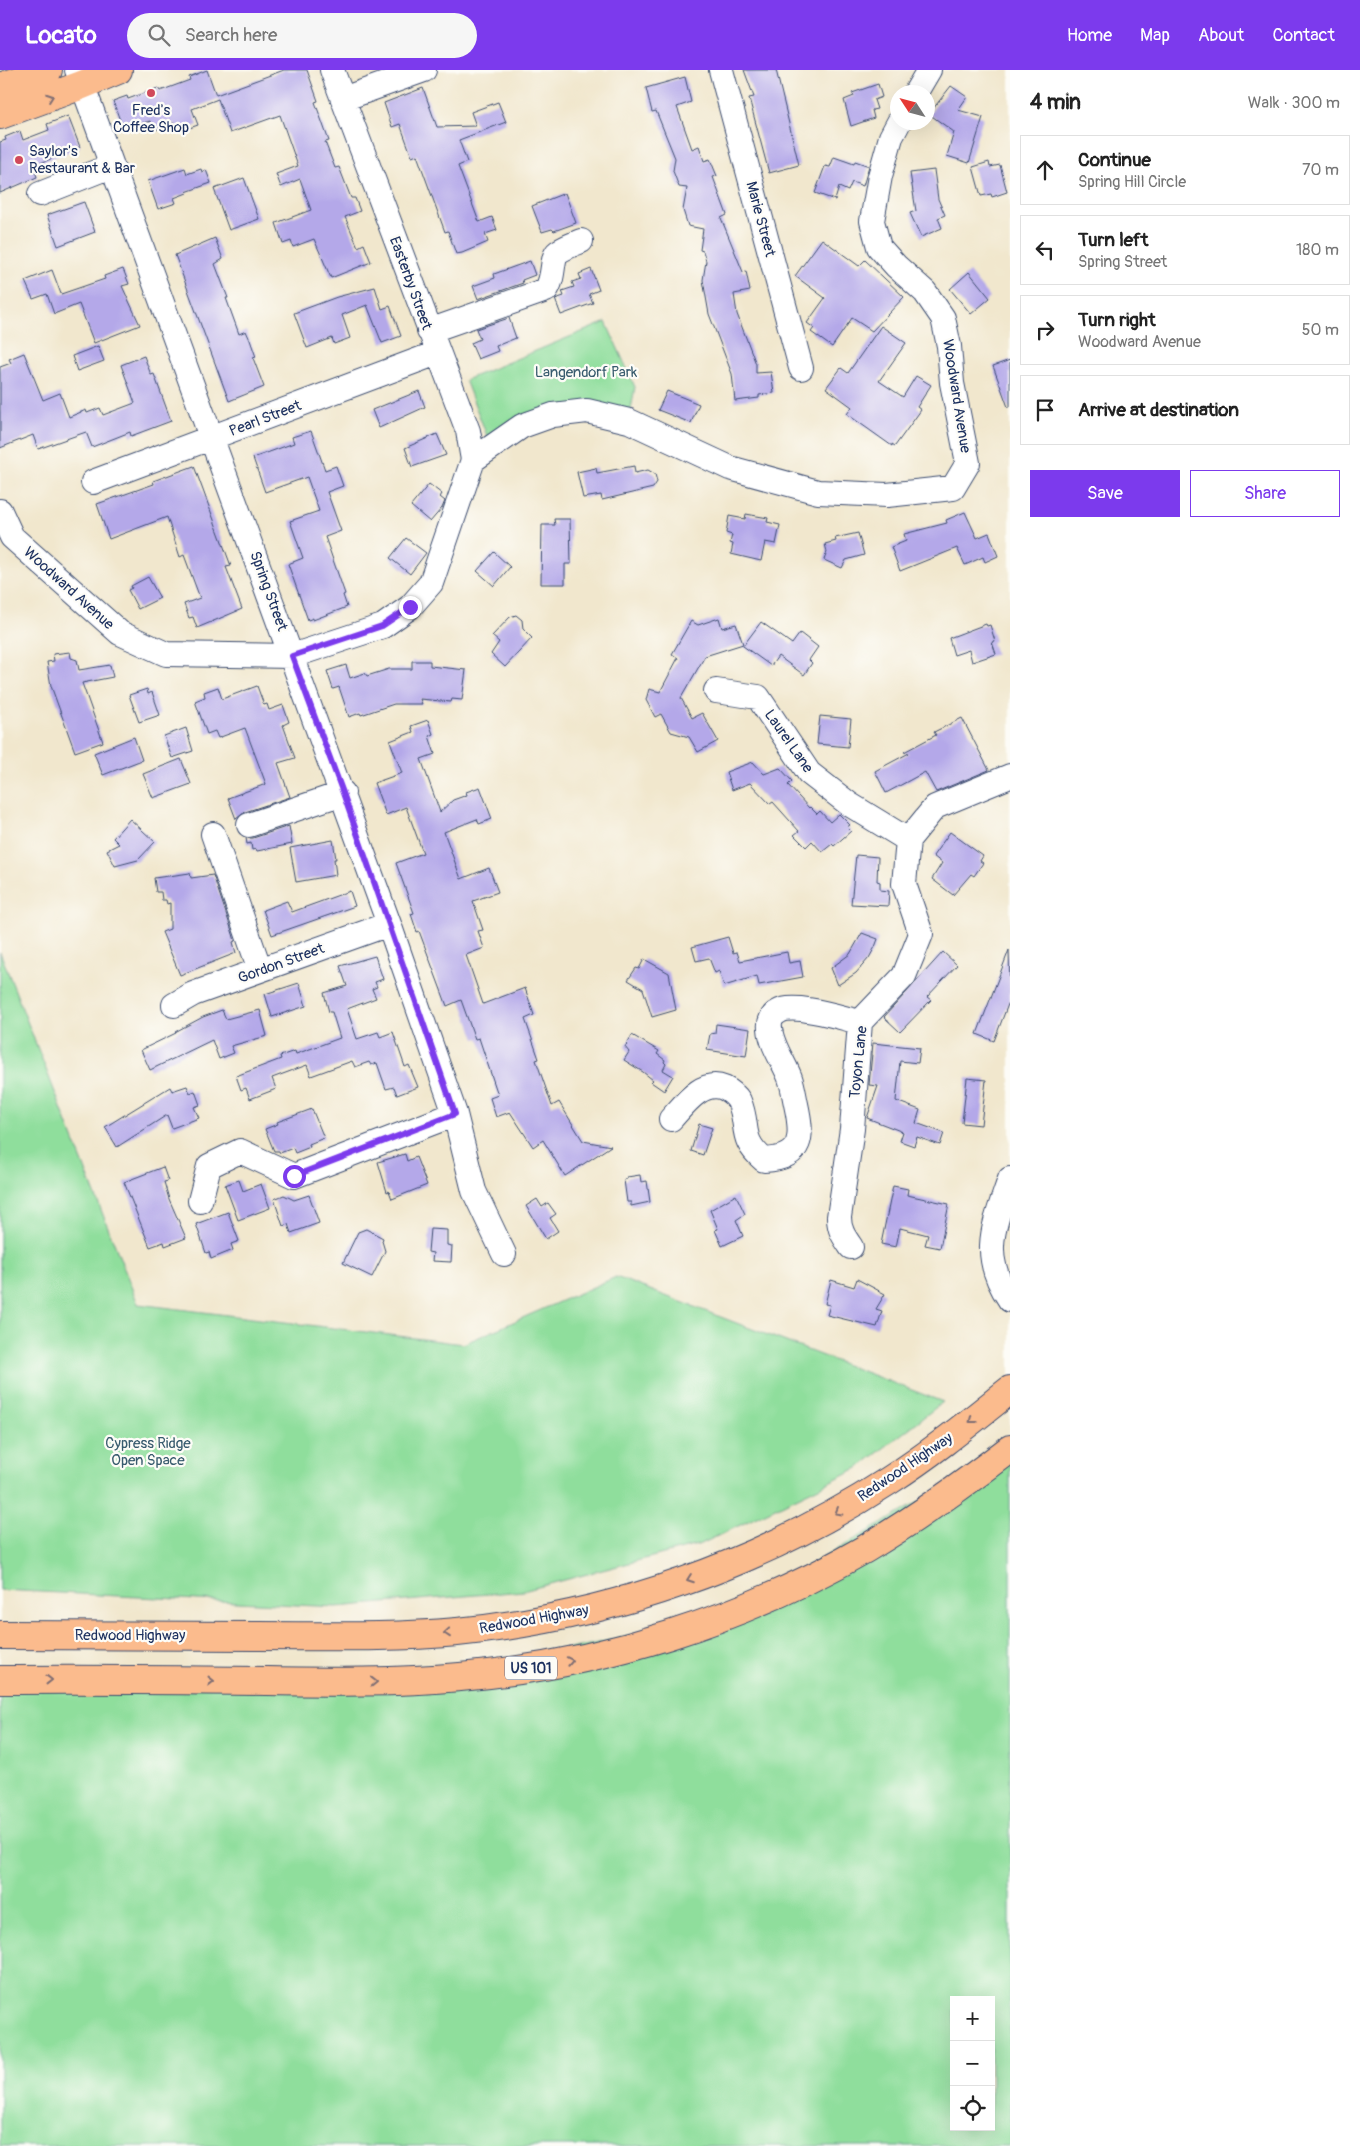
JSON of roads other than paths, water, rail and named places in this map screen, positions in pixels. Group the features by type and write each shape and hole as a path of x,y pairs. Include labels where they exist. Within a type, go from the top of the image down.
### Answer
{"main road":[{"path":"0,88 48,70"},
{"path":"0,115 80,78 118,70"},
{"name":"Redwood Highway","path":"0,1635 344,1637 422,1635 536,1621 611,1604 720,1568 824,1520 914,1464 1010,1390"},
{"name":"US 101","path":"0,1680 385,1681 462,1677 576,1660 687,1629 723,1616 795,1585 896,1530 1010,1449"},
{"path":"0,1625 74,1635"}],"street":[{"name":"Easterby Street","path":"332,70 437,353 468,431 473,460 461,497"},
{"path":"343,99 424,70"},
{"name":"Marie Street","path":"721,70 801,368"},
{"path":"920,85 929,70"},
{"name":"Spring Street","path":"80,78 343,793 455,1114 474,1190 504,1254"},
{"name":"Woodward Avenue","path":"473,460 522,426 553,414 587,411 629,421 730,468 818,492 887,495 953,488 968,463 952,383 949,346 943,318 925,292 896,266 879,247 872,221 880,176 895,130"},
{"path":"40,194 111,166"},
{"path":"429,330 546,290 551,284 554,258 557,252 581,241"},
{"name":"Pearl Street","path":"94,482 437,353"},
{"name":"Woodward Avenue","path":"0,511 6,535 120,633 166,654 292,656 382,626 410,607 431,583 461,497"},
{"name":"Laurel Lane","path":"716,691 758,697 809,773 849,804 908,840"},
{"path":"908,840 935,807 1010,776"},
{"path":"248,825 343,793"},
{"path":"214,834 260,970"},
{"name":"Toyon Lane","path":"851,1248 842,1235 839,1217 852,1129 860,1022 904,976 921,934 904,884 908,840"},
{"name":"Gordon Street","path":"174,1004 193,994 389,924"},
{"path":"670,1119 699,1091 711,1086 720,1086 728,1090 738,1100 746,1136 752,1150 764,1160 781,1159 793,1151 799,1140 801,1128 790,1080 771,1037 769,1026 772,1016 778,1011 799,1009 860,1022"},
{"path":"200,1202 209,1166 240,1151 294,1176 455,1114"},
{"path":"1010,1179 992,1232 994,1270 1000,1286 1010,1300"}],"place":[{"name":"Fred's Coffee Shop","path":"151,93"},
{"name":"Saylor's Restaurant & Bar","path":"19,160"}],"park label":[{"name":"Langendorf Park","path":"586,372"},
{"name":"Cypress Ridge Open Space","path":"148,1452"}]}
